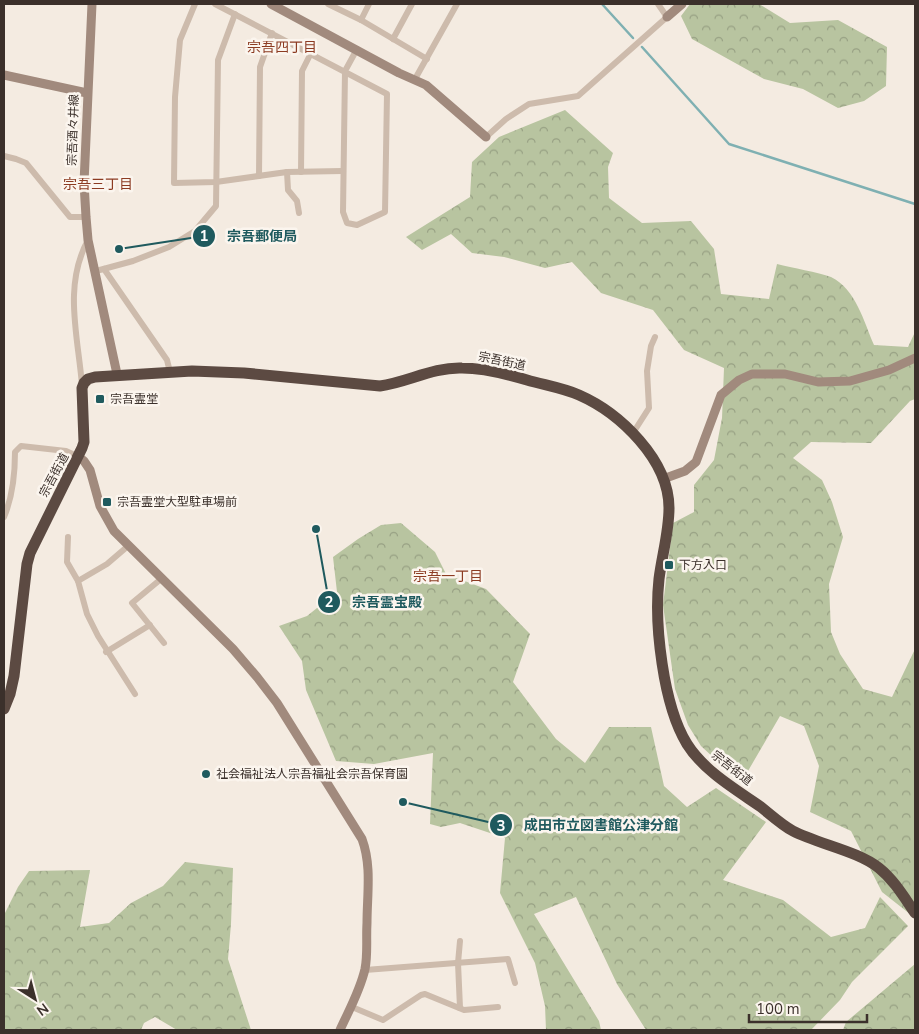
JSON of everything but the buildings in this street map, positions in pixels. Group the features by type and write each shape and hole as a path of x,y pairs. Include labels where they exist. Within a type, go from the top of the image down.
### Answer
{"highway":[{"name":"宗吾街道","path":"4,709 14,676 30,553 79,457 84,442 82,388 88,378 117,374 192,371 244,372 380,386 397,383 436,370 465,368 507,375 577,394 608,412 632,433 647,451 663,479 668,494 669,514 659,580 657,626 673,710 680,731 696,756 712,771 792,830 878,866 890,877 915,913"}],"street":[{"name":"宗吾酒々井線","path":"92,4 84,183 86,217 88,240 100,270 117,374"},
{"path":"195,4 180,40 176,97 174,183 216,182 287,172 342,171"},
{"path":"215,4 311,53 345,71 387,94 385,212 357,225 348,223 342,212 345,71 357,49"},
{"path":"328,4 361,20 427,59"},
{"path":"361,20 370,4"},
{"path":"393,39 412,4"},
{"path":"415,80 457,4"},
{"path":"658,4 667,17"},
{"path":"276,5 399,73 426,85 486,137 506,119 529,104 578,96 682,4"},
{"path":"170,372 167,360 100,270 133,261 169,247 195,231 216,206 218,60 235,14"},
{"path":"259,176 260,67 272,33"},
{"path":"301,172 302,71 311,53"},
{"path":"4,75 87,93"},
{"path":"4,156 26,163 70,216 86,217"},
{"path":"287,172 288,190 297,201 299,214"},
{"path":"82,388 74,300 76,268 80,254 88,240"},
{"path":"632,433 649,408 647,371 651,346 655,337"},
{"path":"663,479 685,471 696,462 722,395 739,380 752,374 784,374 818,382 850,381 889,370 915,358"},
{"path":"4,518 13,485 15,452 21,446 66,451 79,457 90,470 100,506 114,531 233,649 277,703 356,827 366,849 368,864 367,953 364,970 352,1007 340,1030"},
{"path":"68,537 67,562 78,581 88,614 106,652 135,694"},
{"path":"78,581 107,564 128,546"},
{"path":"161,579 132,603 164,642"},
{"path":"106,652 150,625"},
{"path":"460,941 458,963 460,1008"},
{"path":"364,970 508,959 515,984"},
{"path":"352,1007 383,1020 425,994 464,1010 498,1008"}],"green space":[{"path":"690,4 759,4 790,23 838,20 887,47 886,86 864,101 838,108 803,89 764,79 692,39 681,16"},
{"path":"565,110 613,153 608,167 609,198 642,223 691,221 714,249 721,294 769,299 777,264 826,275 840,282 847,289 858,307 874,345 908,347 915,332 915,399 910,401 871,443 811,442 793,458 822,480 832,502 843,537 829,584 831,632 840,654 863,689 892,697 915,649 915,918 882,892 851,831 810,812 819,766 804,726 780,716 741,783 701,746 688,725 675,689 663,605 673,523 694,512 694,485 714,460 722,418 724,368 684,350 653,310 601,293 572,262 545,268 504,257 472,253 451,234 422,250 406,237 470,197 472,162 499,137"},
{"path":"401,523 435,552 446,574 486,589 530,634 513,682 556,739 585,763 609,727 651,727 664,786 687,807 716,788 766,822 723,880 783,900 831,937 865,928 880,897 908,926 852,982 840,1000 811,1030 646,1030 617,984 576,897 534,914 599,1021 601,1030 546,1030 545,1006 535,963 500,893 505,838 460,823 441,827 430,824 433,753 374,764 336,761 306,690 302,661 279,626 307,616 337,592 333,557 381,525"},
{"path":"185,862 233,868 228,959 251,1030 177,1030 155,1017 144,1023 141,1030 4,1030 4,915 18,887 29,871 90,870 80,927 109,923 131,903 163,886"},
{"path":"915,964 915,1030 843,1030 846,1022"}],"waterway":[{"path":"602,4 633,38"},
{"path":"642,47 729,144 915,204"}],"place":[{"name":"宗吾郵便局","path":"119,249"},
{"name":"宗吾霊堂","path":"100,399"},
{"name":"宗吾霊堂大型駐車場前","path":"107,502"},
{"name":"宗吾霊宝殿","path":"316,529"},
{"name":"下方入口","path":"669,565"},
{"name":"社会福祉法人宗吾福祉会宗吾保育園","path":"206,774"},
{"name":"成田市立図書館公津分館","path":"403,802"}],"district":[{"name":"宗吾四丁目","path":"282,47"},
{"name":"宗吾三丁目","path":"98,184"},
{"name":"宗吾一丁目","path":"448,576"}]}
